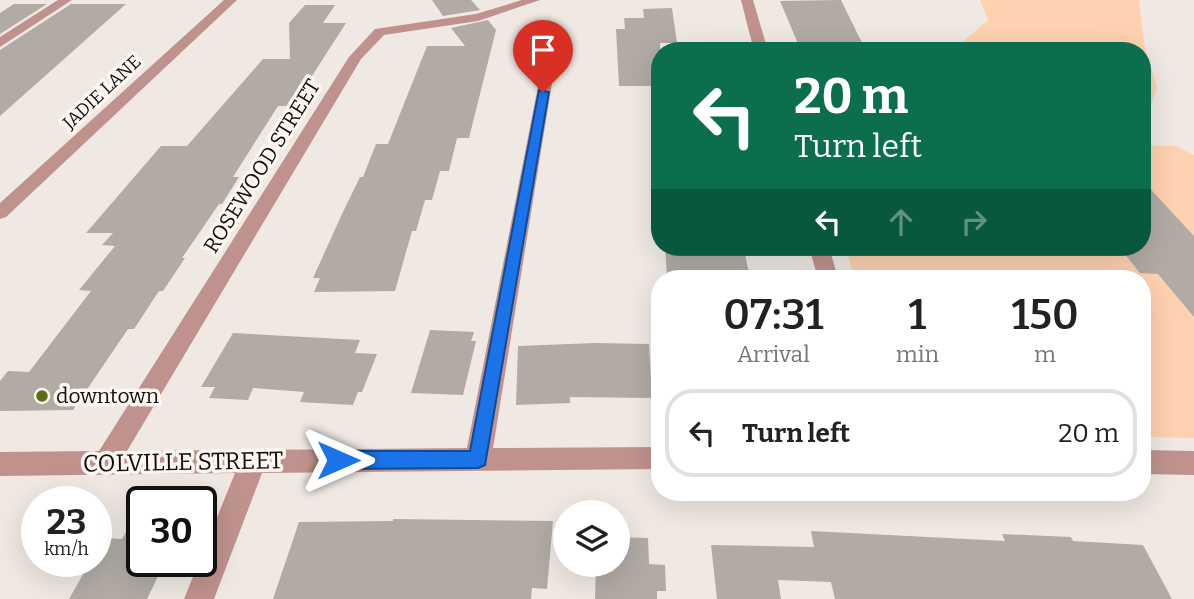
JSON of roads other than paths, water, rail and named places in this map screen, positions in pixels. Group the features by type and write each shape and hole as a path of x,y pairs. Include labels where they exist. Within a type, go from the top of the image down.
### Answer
{"street":[{"path":"0,43 66,0"},
{"name":"JADIE LANE","path":"0,213 231,0"},
{"name":"ROSEWOOD STREET","path":"106,463 356,57 380,32 478,17 534,0"},
{"path":"747,0 759,42"},
{"path":"478,459 553,40"},
{"name":"COLVILLE STREET","path":"0,464 651,458"},
{"path":"199,599 254,460"},
{"path":"1151,462 1194,463"}],"place":[{"name":"downtown","path":"42,396"}]}
